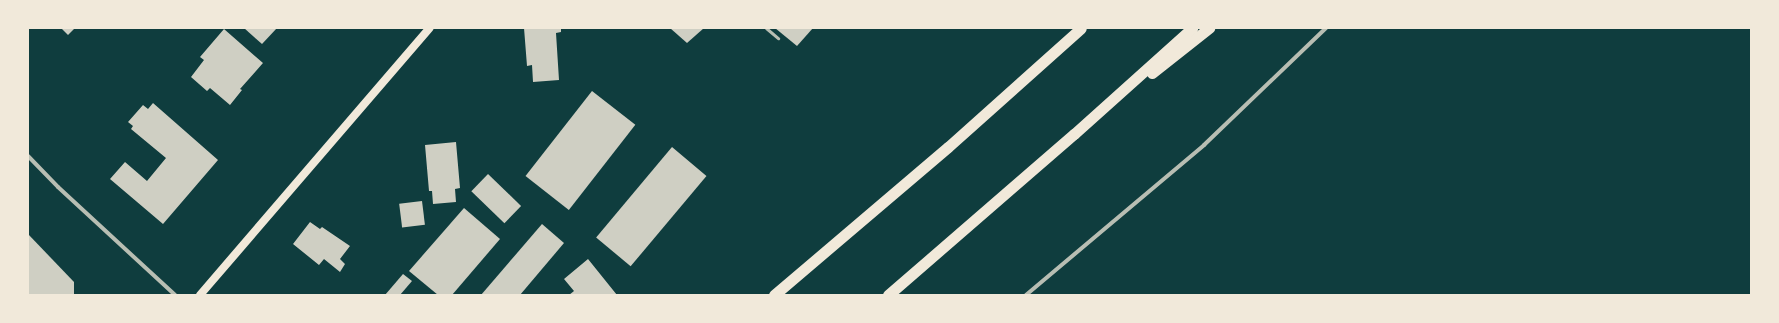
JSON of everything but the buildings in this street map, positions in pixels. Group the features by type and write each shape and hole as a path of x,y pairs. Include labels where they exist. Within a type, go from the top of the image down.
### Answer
{"highway":[{"path":"774,295 948,147 1081,28"},
{"path":"888,295 1074,134 1192,28"},
{"path":"1074,134 1209,28"}],"main road":[{"path":"200,295 430,28"}],"street":[{"path":"1026,295 1204,145 1326,28"},
{"path":"28,156 58,187 175,295"}],"lane":[{"path":"766,28 778,38"}]}
